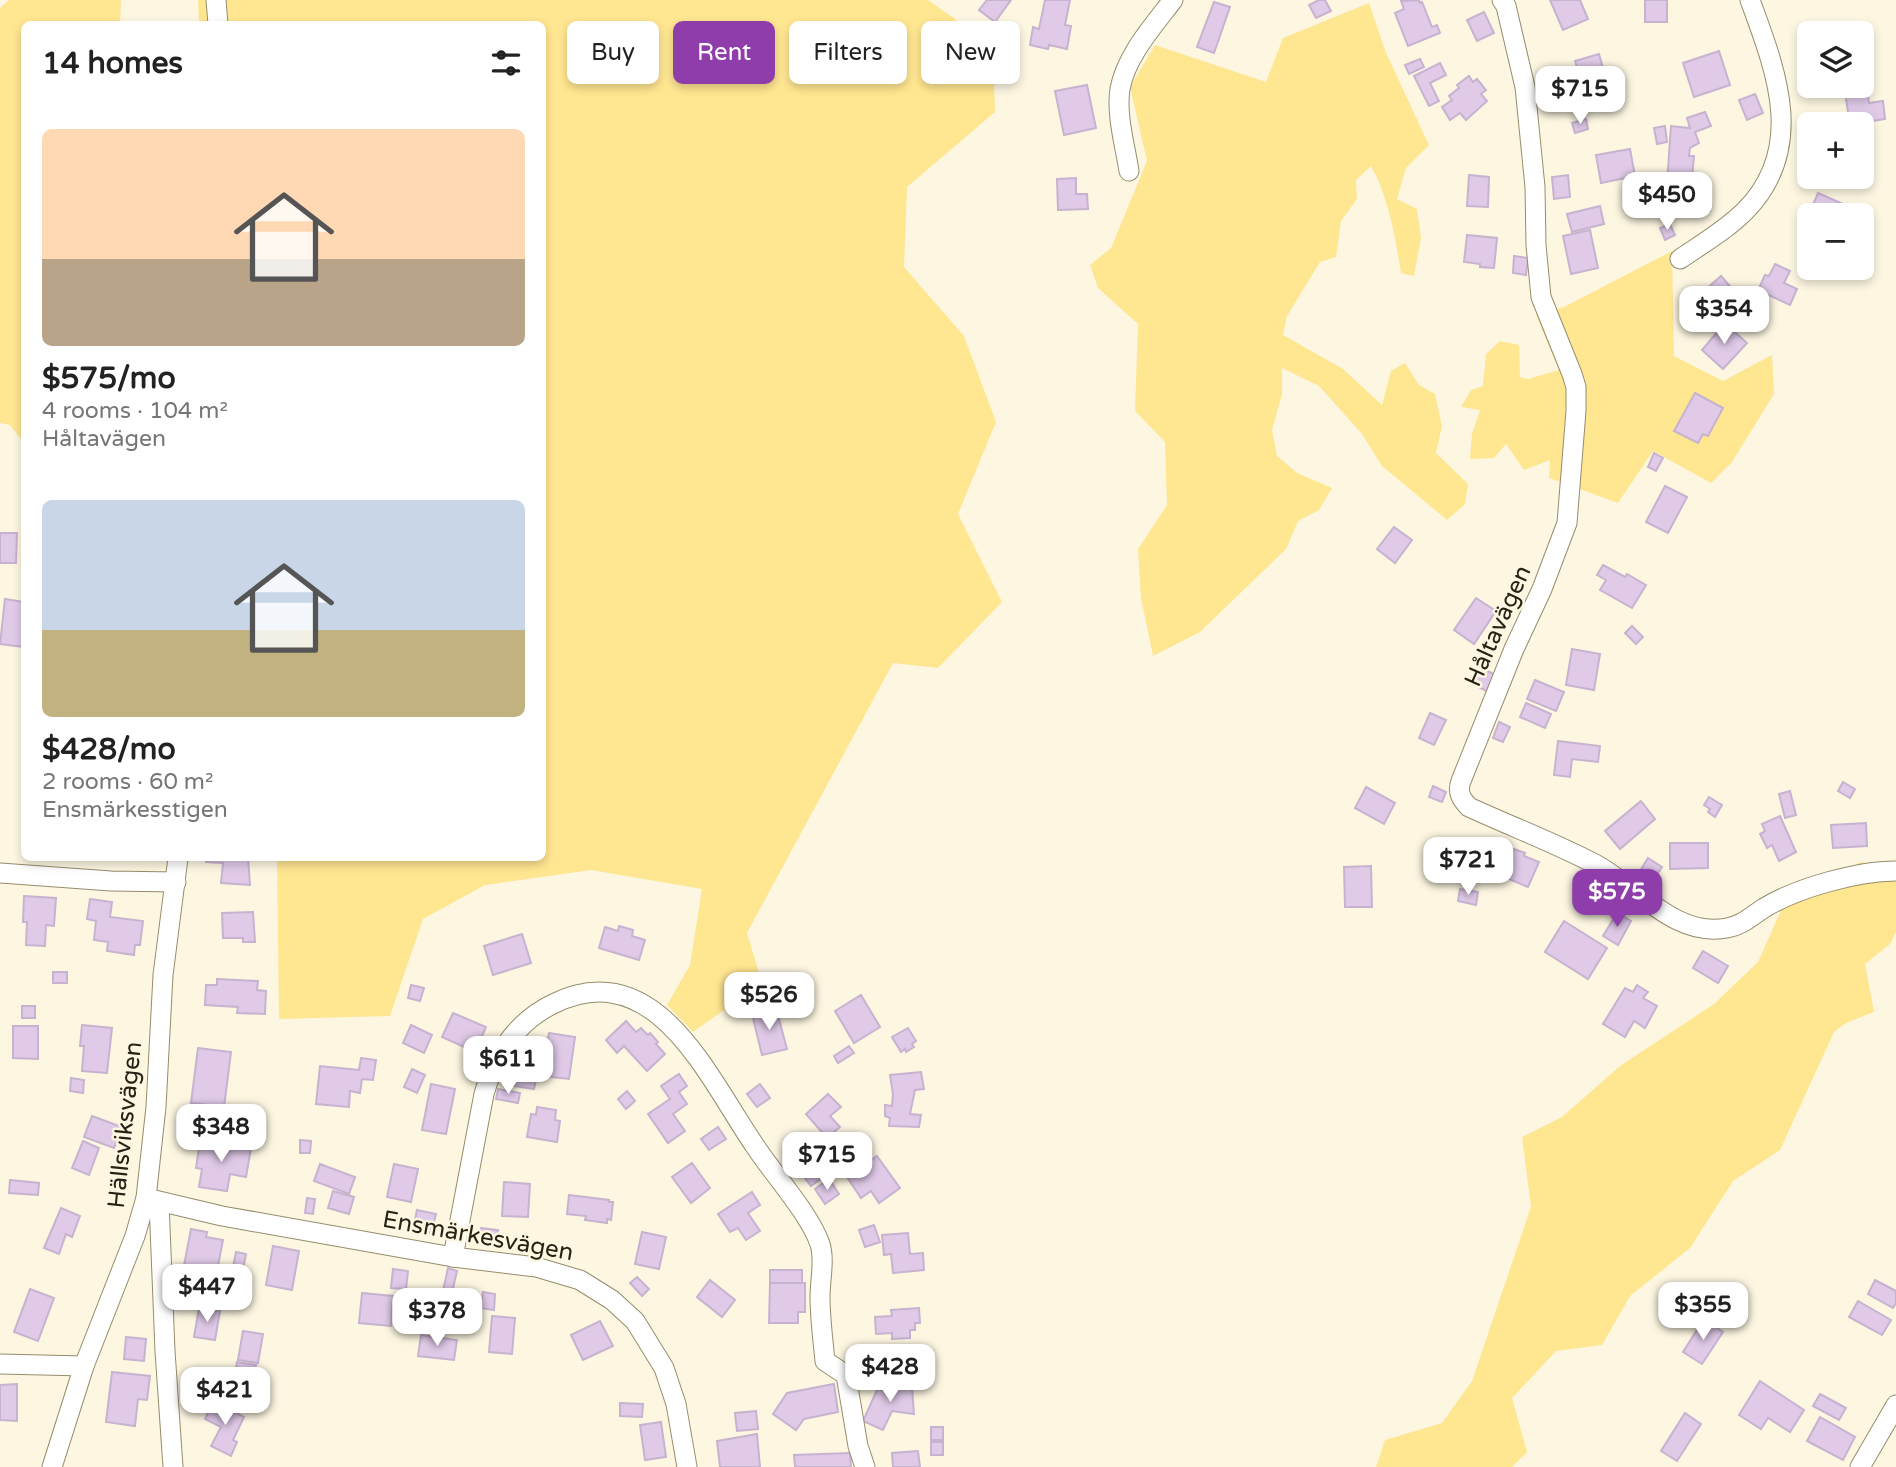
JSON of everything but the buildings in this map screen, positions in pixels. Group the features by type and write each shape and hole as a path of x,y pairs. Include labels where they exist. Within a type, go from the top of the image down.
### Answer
{"street":[{"path":"216,0 218,21"},
{"path":"1129,171 1120,106 1123,78 1132,59 1173,0"},
{"name":"Håltavägen","path":"1502,0 1506,6 1525,87 1535,187 1536,244 1541,297 1576,387 1576,411 1567,523 1460,784 1461,799 1469,807 1595,864 1654,906 1694,926 1723,929 1744,923 1764,908 1806,888 1879,871 1896,871"},
{"path":"1680,259 1731,223 1751,204 1767,180 1781,145 1782,111 1779,86 1749,0"},
{"name":"Hällsviksvägen","path":"52,1467 84,1366 152,1200 163,975 178,861"},
{"path":"0,873 111,881 176,882"},
{"path":"453,1257 484,1094 491,1068 499,1053 530,1017 556,1002 601,991 621,994 660,1015 687,1044 810,1225 821,1249 820,1298 825,1361 846,1374 901,1362"},
{"path":"152,1200 173,1467"},
{"name":"Ensmärkesvägen","path":"152,1200 222,1216 453,1257 536,1267 580,1280 598,1290 642,1330 663,1368 676,1404 687,1467"},
{"path":"0,1364 84,1366"},
{"path":"846,1374 858,1446 865,1467"},
{"path":"1860,1467 1896,1405"}],"shaded area":[{"path":"9,0 121,0 120,21 21,21 21,439 10,425 0,423 0,8"},
{"path":"198,0 928,0 955,19 957,21 921,21 921,84 994,84 995,112 907,187 904,267 964,336 996,422 958,514 1002,602 938,668 893,663 747,933 762,983 693,1032 667,1005 690,965 702,889 591,870 485,885 423,919 390,1016 279,1019 277,861 546,861 546,21 199,21"},
{"path":"1369,3 1386,53 1429,145 1406,168 1397,199 1417,209 1421,238 1414,276 1401,273 1387,205 1371,166 1356,180 1357,199 1341,221 1336,257 1320,262 1287,316 1283,335 1343,369 1382,405 1391,371 1405,363 1419,385 1435,394 1442,426 1436,453 1468,484 1465,504 1447,520 1382,466 1362,434 1319,386 1282,368 1282,394 1272,430 1277,456 1297,473 1332,488 1319,510 1298,521 1286,549 1200,632 1153,656 1141,598 1138,549 1167,505 1165,442 1135,411 1138,324 1098,288 1090,265 1111,248 1147,161 1130,87 1155,45 1266,82 1283,38"},
{"path":"1672,251 1674,356 1723,381 1772,355 1774,394 1732,462 1711,483 1653,451 1618,503 1549,478 1550,460 1524,470 1506,444 1494,458 1470,459 1472,434 1480,410 1461,407 1471,390 1483,386 1486,354 1500,341 1519,345 1520,377 1528,379 1559,370 1536,315 1564,307"},
{"path":"1860,862 1896,873 1896,932 1890,944 1865,964 1874,1012 1846,1023 1834,1032 1780,1150 1733,1181 1690,1248 1630,1296 1602,1345 1556,1351 1512,1398 1527,1452 1512,1467 1376,1467 1385,1440 1442,1423 1472,1381 1531,1207 1522,1137 1562,1117 1620,1066 1714,1004 1758,962 1783,906"}]}
